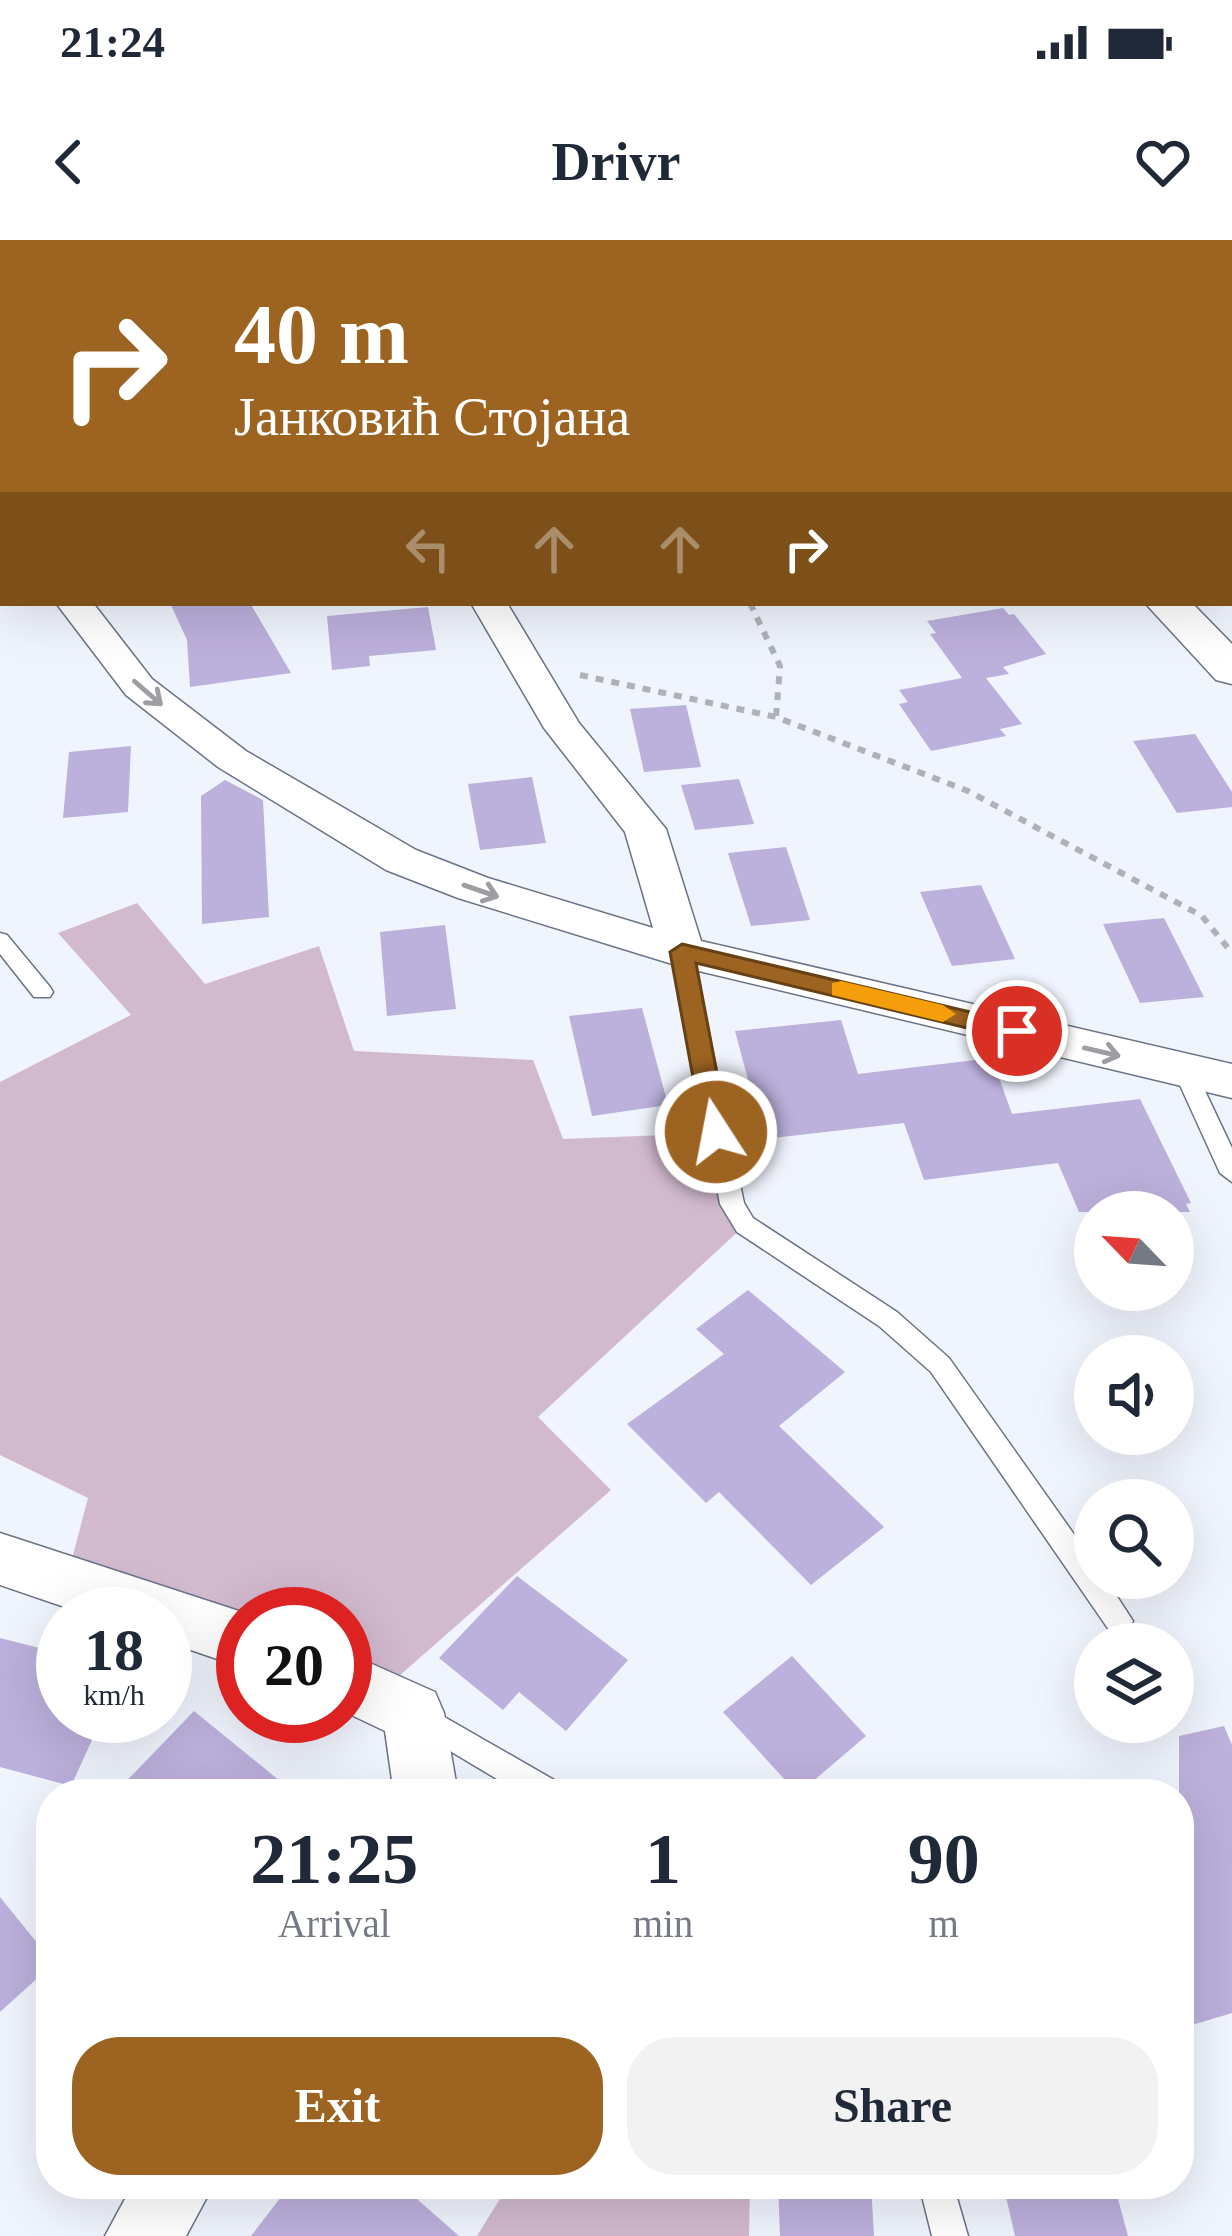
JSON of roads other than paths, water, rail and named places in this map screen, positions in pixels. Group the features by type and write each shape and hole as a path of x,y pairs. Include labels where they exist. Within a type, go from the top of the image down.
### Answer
{"street":[{"path":"76,606 139,687 232,759 401,860 473,888 682,952 1232,1081"},
{"path":"491,606 563,728 645,829 682,952"},
{"path":"1170,606 1232,670"},
{"path":"0,1559 216,1631"},
{"path":"372,1694 413,1713 424,1779"},
{"path":"142,2236 167,2199"}],"lane":[{"path":"0,940 42,992"},
{"path":"682,952 725,1184 745,1225 888,1318 940,1365 1119,1621"},
{"path":"1185,1072 1232,1173"},
{"path":"413,1713 525,1779"},
{"path":"940,2199 950,2236"}]}
